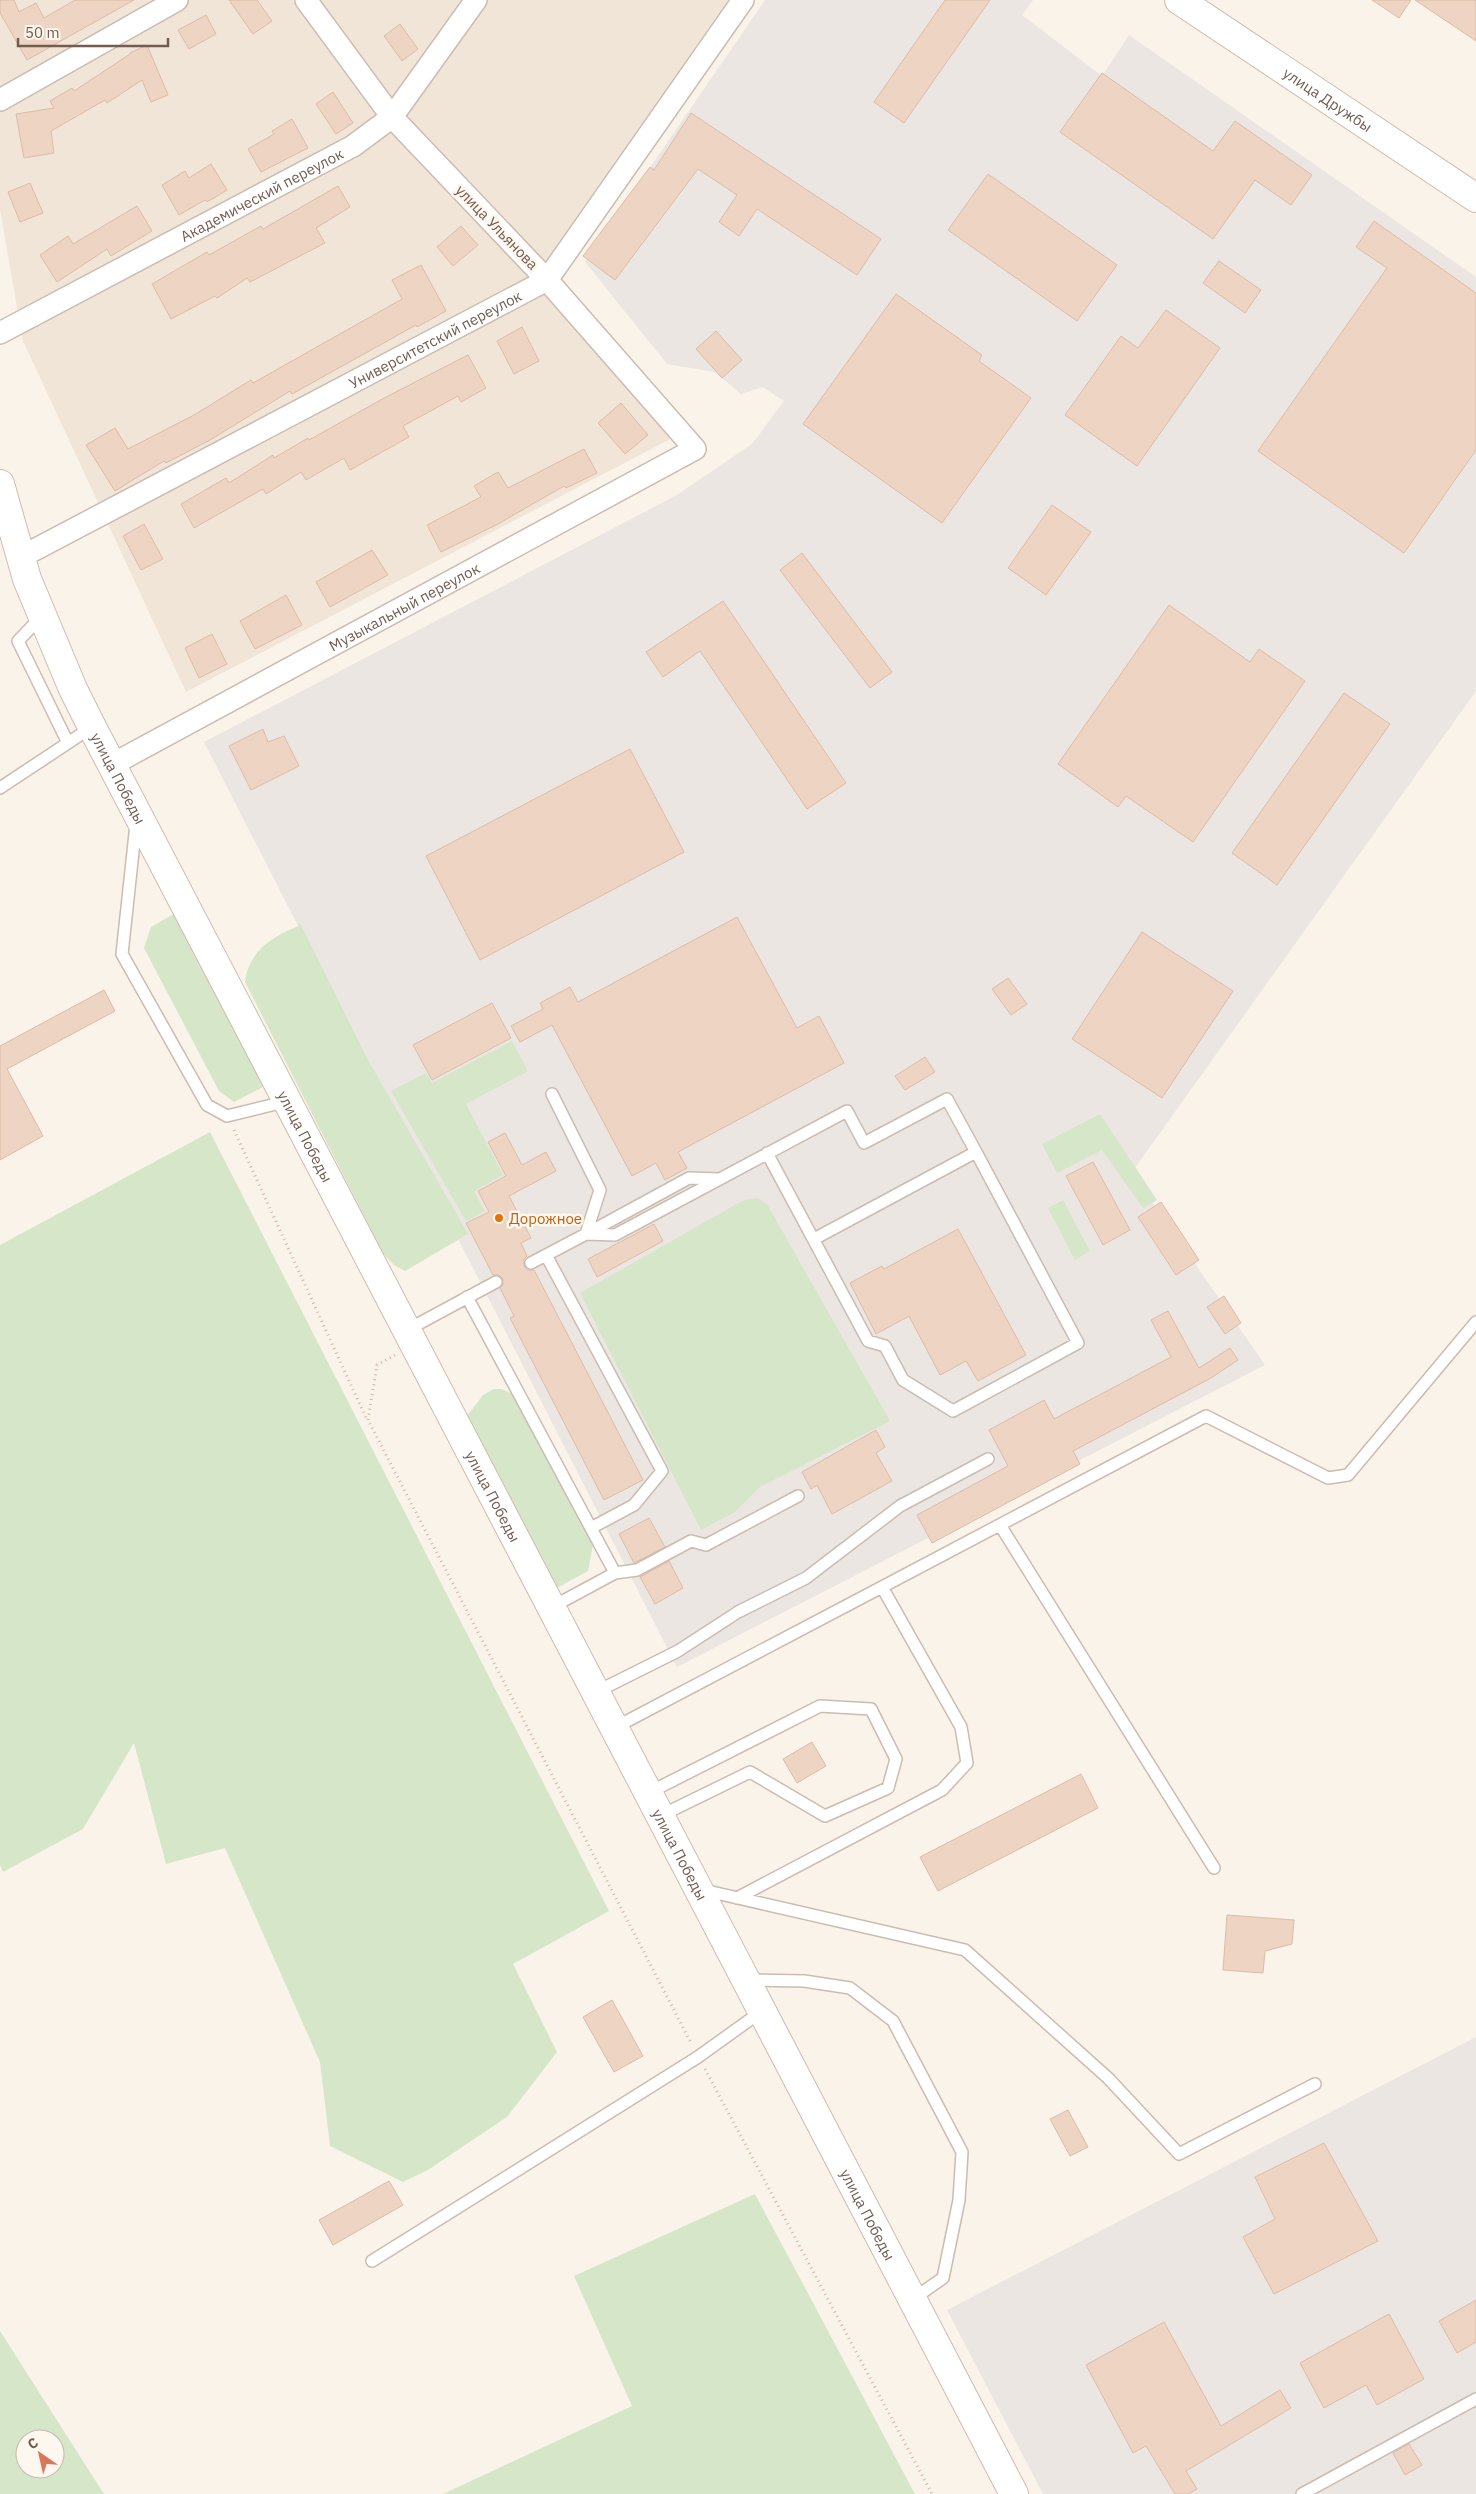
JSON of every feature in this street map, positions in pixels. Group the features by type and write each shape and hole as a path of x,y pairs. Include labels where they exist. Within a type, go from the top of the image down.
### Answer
{"main road":[{"name":"улица Дружбы","path":"1179,0 1476,198"},
{"name":"улица Победы","path":"0,484 7,532 21,557 27,579 42,616 92,727 1014,2494"}],"street":[{"path":"0,100 177,0"},
{"name":"улица Ульянова","path":"306,0 392,117 547,280 695,449"},
{"name":"Академический переулок","path":"0,333 353,146 392,117 476,0"},
{"name":"Университетский переулок","path":"21,557 547,280 742,0"},
{"name":"Музыкальный переулок","path":"112,764 695,449"}],"lane":[{"path":"42,616 18,641 68,743"},
{"path":"0,788 92,727"},
{"path":"138,812 122,954 207,1105 227,1116 288,1101"},
{"path":"552,1094 600,1190 586,1234"},
{"path":"531,1263 690,1178 718,1179 767,1153 847,1111 864,1143 947,1099 1078,1343 953,1411 903,1380 885,1346 868,1341 767,1153"},
{"path":"814,1240 976,1152"},
{"path":"546,1255 662,1471 634,1505 591,1528"},
{"path":"410,1336 467,1297 496,1282"},
{"path":"467,1297 615,1573"},
{"path":"614,1728 1206,1416 1328,1478 1348,1475 1476,1322"},
{"path":"596,1692 678,1651 738,1612 806,1578 900,1506 988,1459"},
{"path":"552,1607 615,1573 637,1570 692,1541 706,1545 798,1496"},
{"path":"1000,1524 1214,1868"},
{"path":"737,1898 942,1790 967,1763 961,1728 882,1587"},
{"path":"820,1706 871,1709 896,1759 888,1788 825,1816 750,1772 654,1804 820,1706"},
{"path":"699,1889 965,1950 1108,2078 1179,2154 1315,2084"},
{"path":"746,1980 804,1981 850,1988 893,2021 962,2152 959,2200 943,2278 913,2299"},
{"path":"372,2261 698,2057 762,2011"},
{"path":"1302,2494 1476,2399"}],"path":[{"path":"227,1116 368,1420 698,2057 932,2494"},
{"path":"368,1420 377,1365 410,1336"}],"shaded area":[{"path":"0,0 728,0 543,265 678,435 186,692 23,341 0,210"},
{"path":"765,0 1033,0 1022,15 1102,76 1129,35 1476,277 1476,691 1132,1172 1265,1365 677,1667 204,742 677,495 752,444 784,401 763,387 741,394 715,372 667,364 585,262"},
{"path":"1476,2037 1476,2494 1043,2494 947,2310"}],"green space":[{"path":"186,907 282,1068 261,1088 234,1102 219,1091 144,948 151,927"},
{"path":"301,925 368,1060 468,1234 405,1271 394,1265 383,1253 245,982 247,971 257,953 272,939"},
{"path":"512,1041 528,1071 466,1104 503,1175 474,1191 485,1211 466,1221 391,1091 426,1073 432,1083"},
{"path":"1100,1114 1157,1200 1143,1208 1102,1150 1057,1173 1042,1144"},
{"path":"210,1132 609,1911 513,1964 557,2052 507,2117 428,2170 403,2182 330,2146 320,2062 225,1848 166,1864 134,1743 83,1829 3,1872 0,1865 0,1245"},
{"path":"757,1198 767,1204 890,1421 760,1487 735,1512 701,1530 580,1293 742,1201"},
{"path":"1063,1200 1090,1251 1075,1260 1048,1208"},
{"path":"494,1389 502,1389 512,1394 593,1545 588,1571 555,1589 464,1420 483,1395"},
{"path":"755,2194 915,2494 443,2494 632,2406 574,2276"},
{"path":"0,2331 63,2429 15,2429 15,2479 65,2479 65,2433 104,2494 0,2494"}],"building":[{"path":"0,0 14,0 19,12 36,3 44,18 75,0 134,0 27,60 0,13"},
{"path":"229,0 257,0 272,21 253,34"},
{"path":"945,0 990,0 904,123 874,102"},
{"path":"1372,0 1411,0 1399,18"},
{"path":"1415,0 1476,0 1476,41"},
{"path":"206,15 216,34 189,49 178,30"},
{"path":"400,24 418,49 402,61 384,36"},
{"path":"147,45 168,95 151,102 142,80 107,103 105,100 51,131 54,153 24,158 16,114 54,108 50,101 72,88 74,91 130,53"},
{"path":"1102,73 1213,151 1235,121 1312,175 1291,205 1255,180 1213,239 1060,132"},
{"path":"333,92 353,123 336,134 316,104"},
{"path":"691,113 881,239 857,275 757,209 739,236 719,222 737,195 698,169 615,280 583,256 650,167 654,170"},
{"path":"292,119 308,148 261,172 248,149 274,134 272,131"},
{"path":"211,164 227,190 179,215 162,185 185,171 189,178"},
{"path":"988,174 1117,265 1077,321 948,230"},
{"path":"30,183 43,213 20,222 8,192"},
{"path":"338,186 350,207 316,228 325,243 250,282 247,278 217,298 215,296 171,319 152,284 207,252 209,255 261,226 263,229"},
{"path":"137,206 152,231 111,256 107,249 57,282 40,255 68,236 73,244"},
{"path":"1374,221 1476,293 1476,450 1404,553 1258,451 1387,268 1356,247"},
{"path":"461,226 478,245 453,266 437,247"},
{"path":"1219,261 1261,290 1245,313 1203,283"},
{"path":"421,265 446,311 417,327 416,325 292,394 290,391 210,440 166,463 164,461 115,491 86,445 115,428 128,449 194,415 251,380 253,383 402,299 392,280"},
{"path":"896,294 982,355 979,361 1031,398 942,523 803,424"},
{"path":"1166,310 1220,348 1137,466 1065,415 1121,336 1138,348"},
{"path":"522,327 539,361 514,374 497,341"},
{"path":"716,331 742,360 722,378 696,349"},
{"path":"468,355 486,388 461,402 458,396 403,426 409,437 350,470 344,458 306,480 301,472 266,494 263,489 194,528 181,504 226,478 229,483 273,455 274,458 308,438 309,440 386,397"},
{"path":"621,403 648,435 625,454 598,423"},
{"path":"584,449 597,473 566,488 564,486 498,524 441,552 427,525 481,497 474,486 498,472 508,488"},
{"path":"1052,505 1091,532 1046,595 1008,568"},
{"path":"144,524 163,559 141,570 123,536"},
{"path":"372,550 388,575 330,607 316,582"},
{"path":"802,553 892,672 870,688 780,570"},
{"path":"286,595 302,625 255,649 240,621"},
{"path":"723,601 846,783 807,809 700,651 663,677 646,652"},
{"path":"1169,605 1250,662 1259,649 1305,681 1193,842 1126,796 1118,807 1058,764"},
{"path":"212,634 227,664 199,678 185,648"},
{"path":"1344,693 1390,724 1277,885 1232,853"},
{"path":"263,729 268,742 284,736 299,766 251,790 229,746"},
{"path":"630,749 684,852 480,960 426,856"},
{"path":"737,917 797,1028 819,1016 844,1063 678,1152 687,1168 665,1180 656,1163 632,1176 552,1025 520,1042 511,1026 543,1009 540,1003 570,987 578,1002"},
{"path":"1142,932 1233,991 1162,1098 1072,1039"},
{"path":"1008,978 1027,1004 1011,1015 992,989"},
{"path":"104,990 115,1011 7,1069 43,1136 0,1160 0,1046"},
{"path":"492,1003 511,1038 432,1080 413,1045"},
{"path":"925,1057 935,1072 905,1090 895,1076"},
{"path":"505,1133 522,1165 546,1152 556,1171 509,1196 531,1238 521,1243 527,1256 524,1259 524,1266 527,1270 534,1270 643,1480 604,1500 510,1318 514,1316 500,1288 503,1285 503,1279 499,1275 493,1275 466,1223 489,1212 478,1191 506,1176 488,1142"},
{"path":"1093,1162 1130,1230 1103,1245 1066,1176"},
{"path":"1161,1202 1199,1260 1176,1275 1138,1217"},
{"path":"654,1224 663,1241 597,1277 588,1259"},
{"path":"958,1229 1026,1355 978,1381 966,1361 940,1375 909,1316 876,1334 850,1283 882,1266 884,1269"},
{"path":"1224,1296 1241,1323 1225,1334 1207,1307"},
{"path":"1168,1311 1199,1368 1230,1348 1238,1360 1211,1378 1073,1451 1080,1464 932,1543 917,1515 1008,1466 989,1430 1044,1400 1054,1419 1171,1357 1151,1320"},
{"path":"876,1430 885,1447 876,1453 892,1481 832,1514 817,1485 811,1489 802,1472"},
{"path":"649,1518 665,1547 634,1563 619,1534"},
{"path":"669,1561 683,1588 655,1604 640,1577"},
{"path":"812,1742 826,1766 797,1783 783,1759"},
{"path":"1081,1774 1098,1808 938,1891 920,1857"},
{"path":"1227,1915 1294,1920 1292,1944 1265,1951 1263,1973 1223,1970"},
{"path":"612,2000 643,2056 614,2072 583,2017"},
{"path":"1068,2110 1088,2147 1070,2156 1050,2119"},
{"path":"1324,2143 1378,2241 1274,2294 1243,2237 1275,2219 1255,2177"},
{"path":"389,2181 403,2205 333,2245 319,2220"},
{"path":"1476,2300 1476,2342 1457,2353 1439,2321"},
{"path":"1389,2314 1424,2379 1377,2405 1366,2385 1324,2408 1300,2363"},
{"path":"1164,2322 1221,2426 1280,2390 1291,2408 1186,2471 1197,2489 1188,2494 1175,2494 1146,2446 1133,2453 1086,2365"},
{"path":"1409,2444 1422,2465 1405,2475 1393,2453"}],"place":[{"name":"Дорожное","path":"499,1218"}]}
